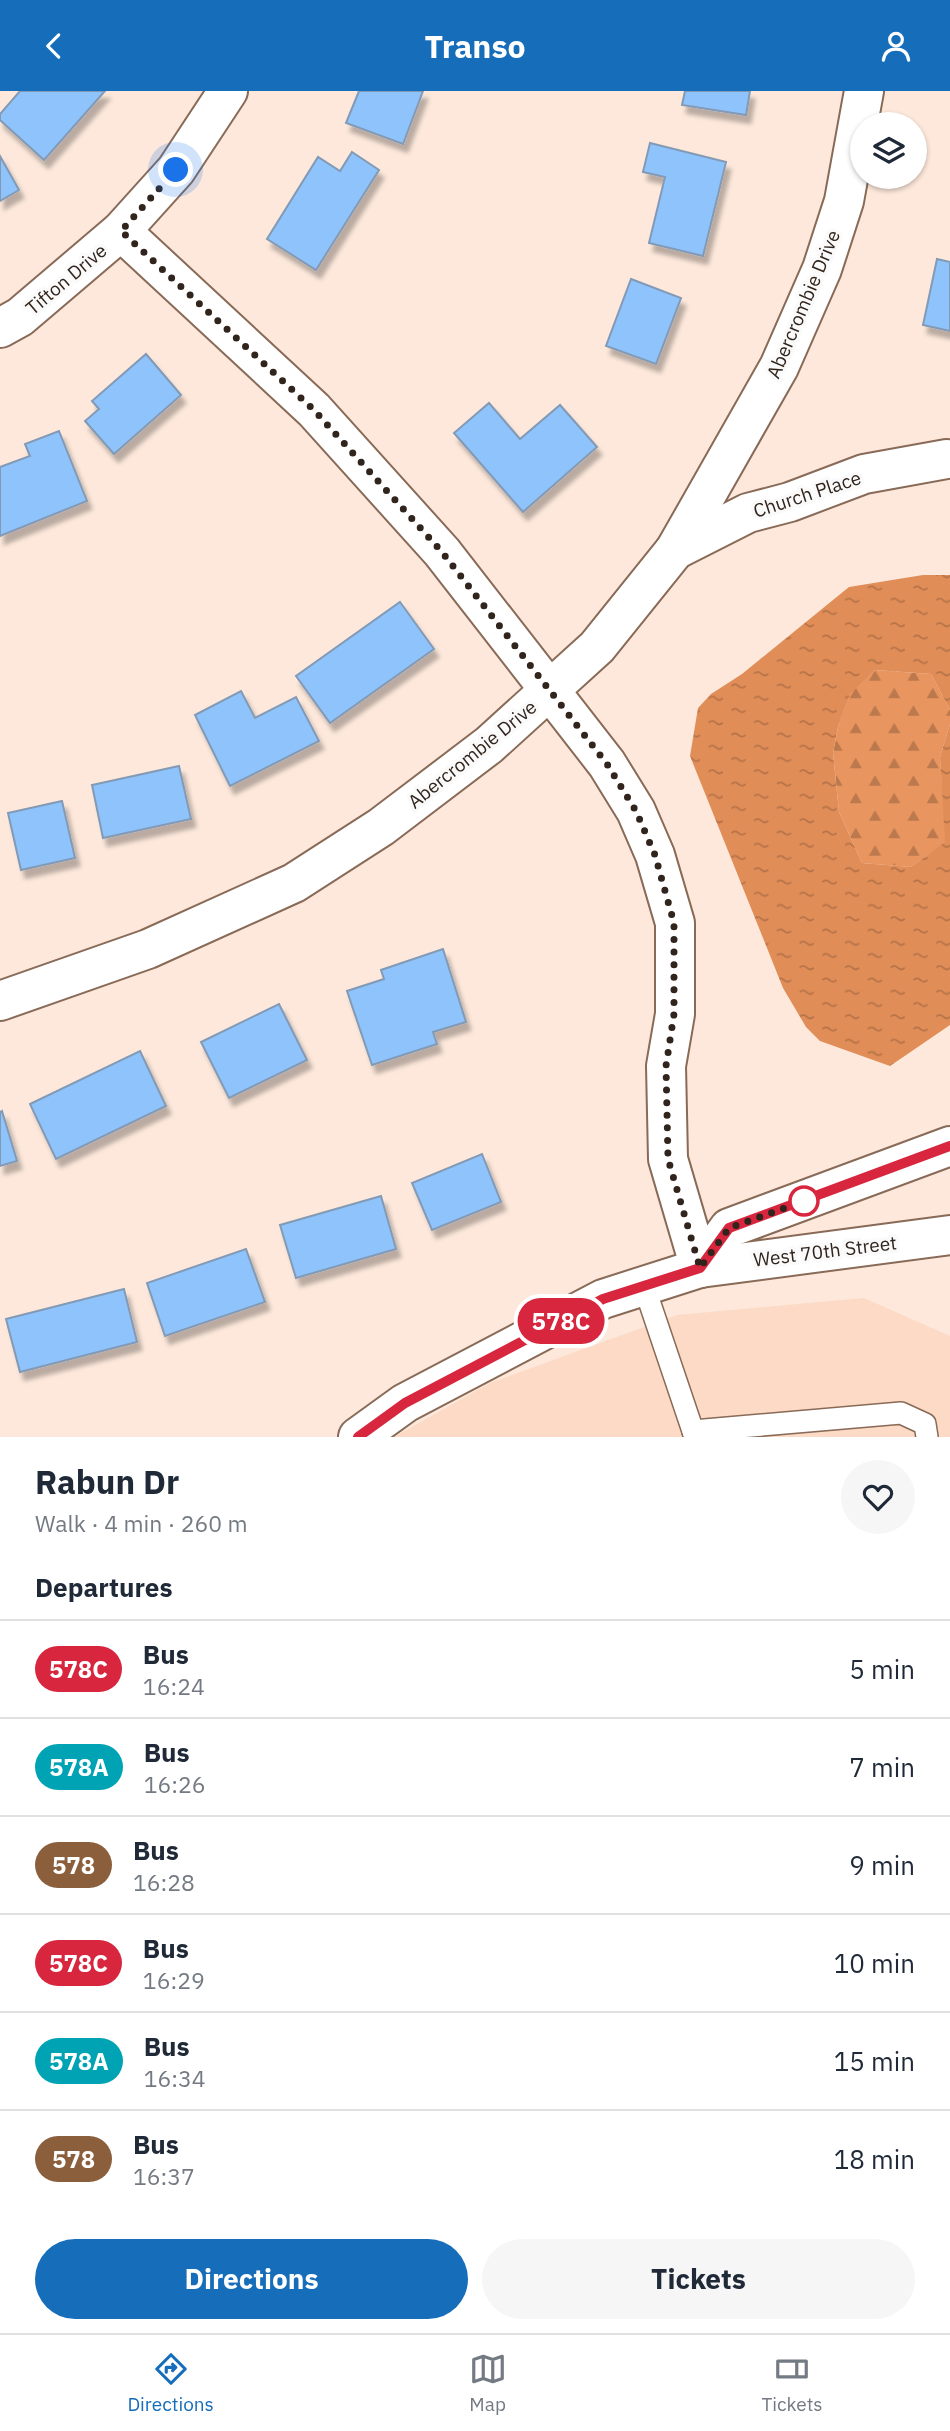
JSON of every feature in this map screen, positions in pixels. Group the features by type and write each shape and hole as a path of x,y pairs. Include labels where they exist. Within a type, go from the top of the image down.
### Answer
{"street":[{"name":"Tifton Drive","path":"0,328 20,317 121,231 176,170 228,91"},
{"name":"Abercrombie Drive","path":"0,1001 149,949 294,883 381,827 489,744 597,647 675,550 779,367 821,269 844,201 864,91"},
{"path":"121,231 314,410 442,552 607,764 636,811 655,855 674,923 674,1014 666,1066 668,1159 700,1268"},
{"name":"Church Place","path":"675,550 748,513 790,502 864,474 947,459"},
{"name":"West 70th Street","path":"700,1268 729,1228 950,1146"},
{"name":"West 70th Street","path":"358,1437 405,1403 603,1299 700,1268 950,1235"}],"lane":[{"path":"644,1286 694,1434 901,1413 925,1424 927,1437"}],"shaded area":[{"path":"864,1298 950,1336 950,1437 394,1437 490,1383 677,1315"}],"green space":[{"path":"875,670 931,674 950,710 950,724 940,757 946,842 911,867 862,863 839,812 833,753 838,727 850,693"}],"water":[{"path":"923,575 950,575 950,710 931,674 875,670 850,694 838,727 833,753 839,812 862,863 911,867 945,842 940,757 950,724 950,1025 890,1066 820,1041 806,1027 783,988 690,756 698,708 711,694 742,674 849,587"}],"building":[{"path":"20,91 105,91 44,160 0,120 0,114"},
{"path":"359,91 423,91 403,144 346,123"},
{"path":"685,91 750,91 746,115 682,105"},
{"path":"650,143 726,162 703,256 649,243 665,177 643,172"},
{"path":"352,152 379,170 316,270 267,239 318,157 340,171"},
{"path":"0,156 19,190 0,201"},
{"path":"937,259 950,262 950,331 923,325"},
{"path":"631,279 681,298 656,364 606,346"},
{"path":"146,354 181,395 114,454 85,421 99,409 92,401"},
{"path":"489,403 520,439 560,405 597,447 523,512 454,433"},
{"path":"59,431 87,501 0,536 0,467 30,456 25,444"},
{"path":"400,602 434,649 330,723 296,676"},
{"path":"241,691 255,718 296,697 319,741 230,786 195,715"},
{"path":"179,766 191,819 103,838 92,785"},
{"path":"62,801 75,858 21,870 8,813"},
{"path":"443,949 466,1022 433,1032 437,1044 372,1065 347,991 384,979 381,970"},
{"path":"279,1004 307,1060 229,1098 201,1042"},
{"path":"140,1051 166,1106 56,1159 30,1104"},
{"path":"2,1111 17,1161 0,1166 0,1112"},
{"path":"482,1154 501,1202 432,1230 412,1183"},
{"path":"381,1196 396,1249 296,1278 280,1225"},
{"path":"246,1249 265,1302 165,1336 147,1283"},
{"path":"124,1289 137,1342 20,1372 6,1319"}],"bus line":[{"name":"578C","path":"358,1437 405,1403 603,1299 700,1268 729,1228 950,1146"}],"route":[{"path":"176,170 121,231 314,410 442,552 607,764 636,811 655,855 674,923 674,1014 666,1066 668,1159 700,1268 729,1228 804,1201"}]}
